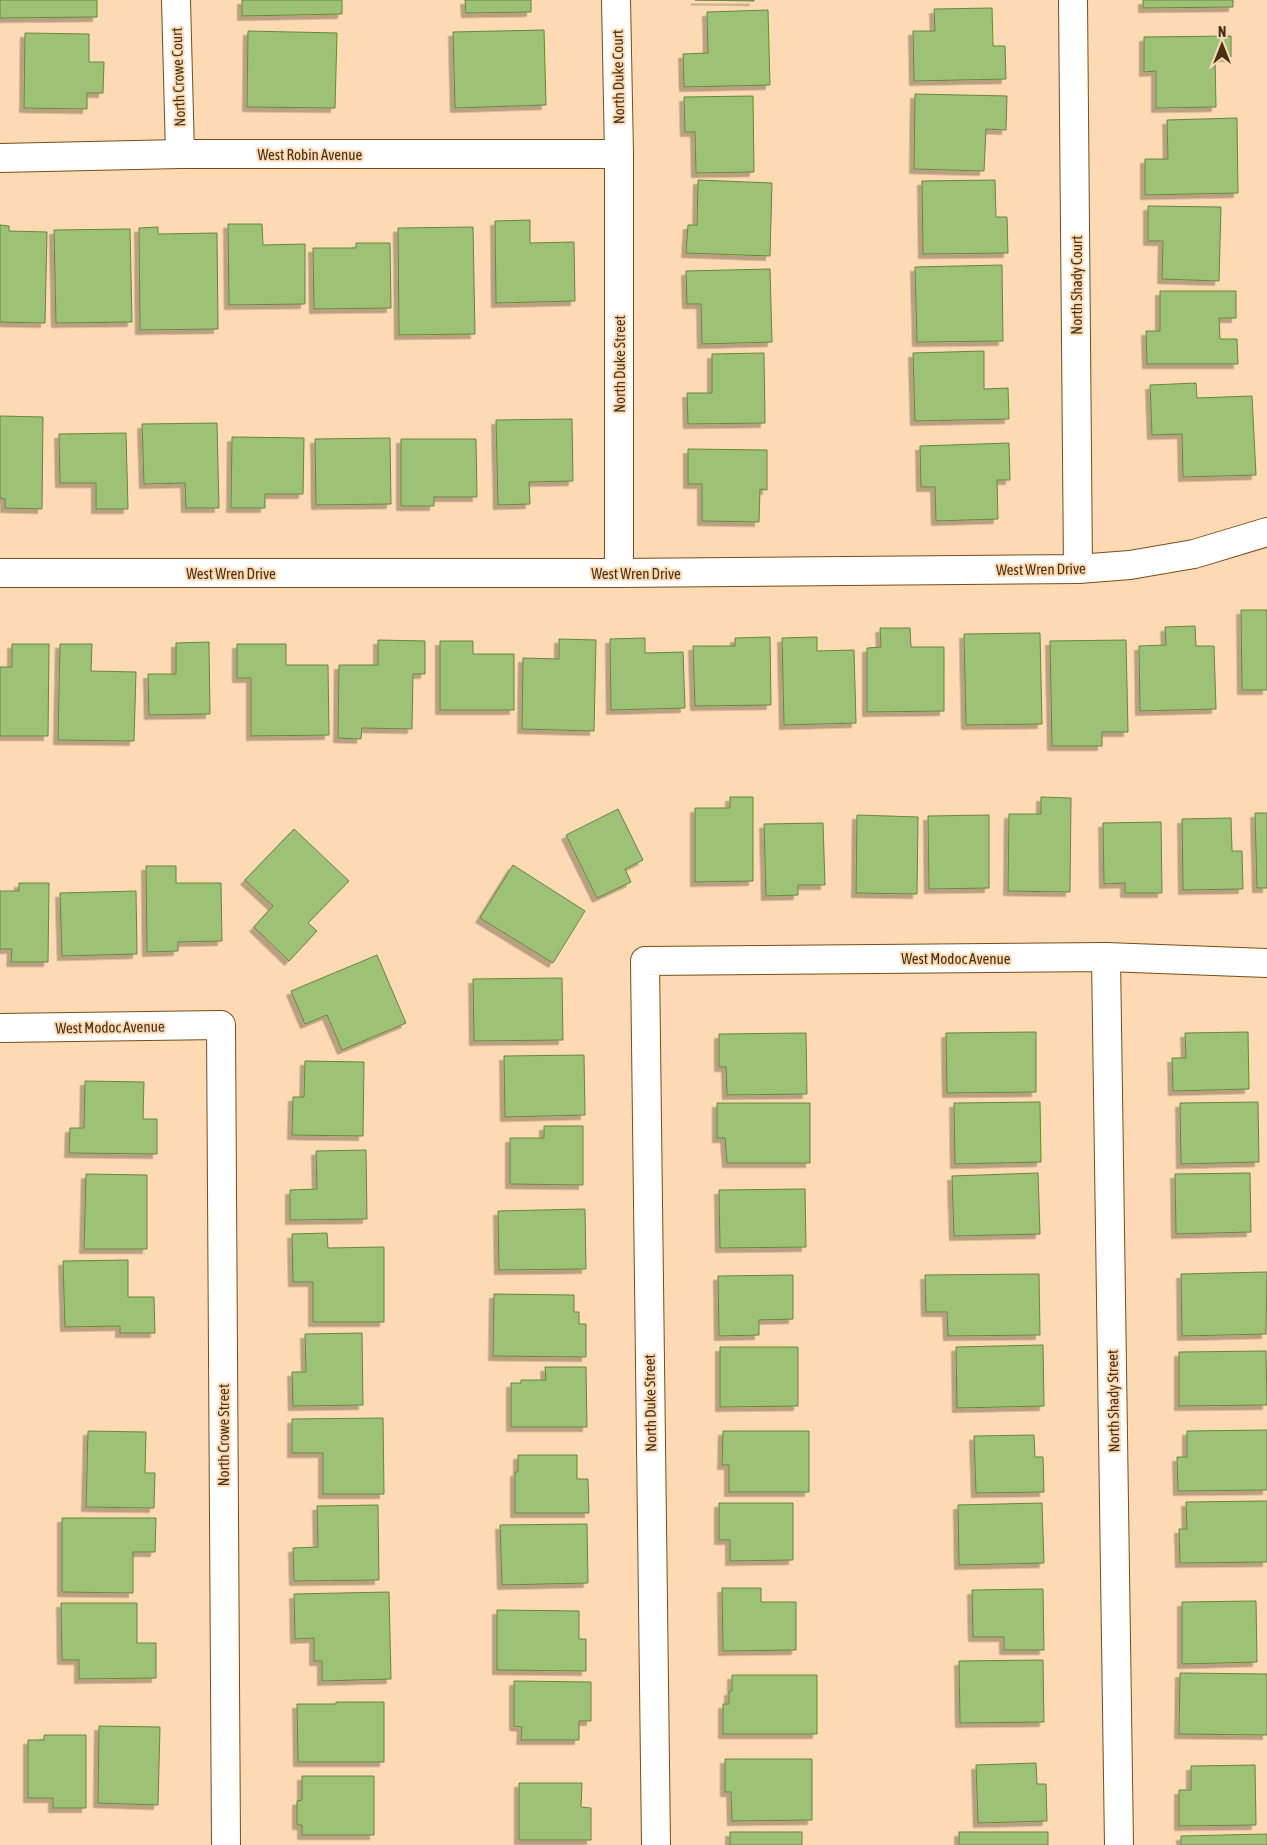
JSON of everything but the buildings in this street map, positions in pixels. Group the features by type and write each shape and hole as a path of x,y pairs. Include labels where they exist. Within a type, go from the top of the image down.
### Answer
{"street":[{"name":"North Crowe Court","path":"176,0 180,154"},
{"name":"North Duke Court","path":"616,0 619,154"},
{"name":"North Shady Court","path":"1073,0 1078,569"},
{"name":"West Robin Avenue","path":"0,158 180,154 619,154"},
{"name":"North Duke Street","path":"619,154 619,573"},
{"name":"West Wren Drive","path":"0,573 619,573 1078,569 1130,565 1194,554 1267,532"},
{"name":"West Modoc Avenue","path":"645,960 1106,957 1267,963"},
{"name":"North Shady Street","path":"1106,957 1119,1845"},
{"name":"North Duke Street","path":"645,960 656,1845"},
{"name":"West Modoc Avenue","path":"0,1028 221,1026"},
{"name":"North Crowe Street","path":"221,1026 226,1845"}]}
